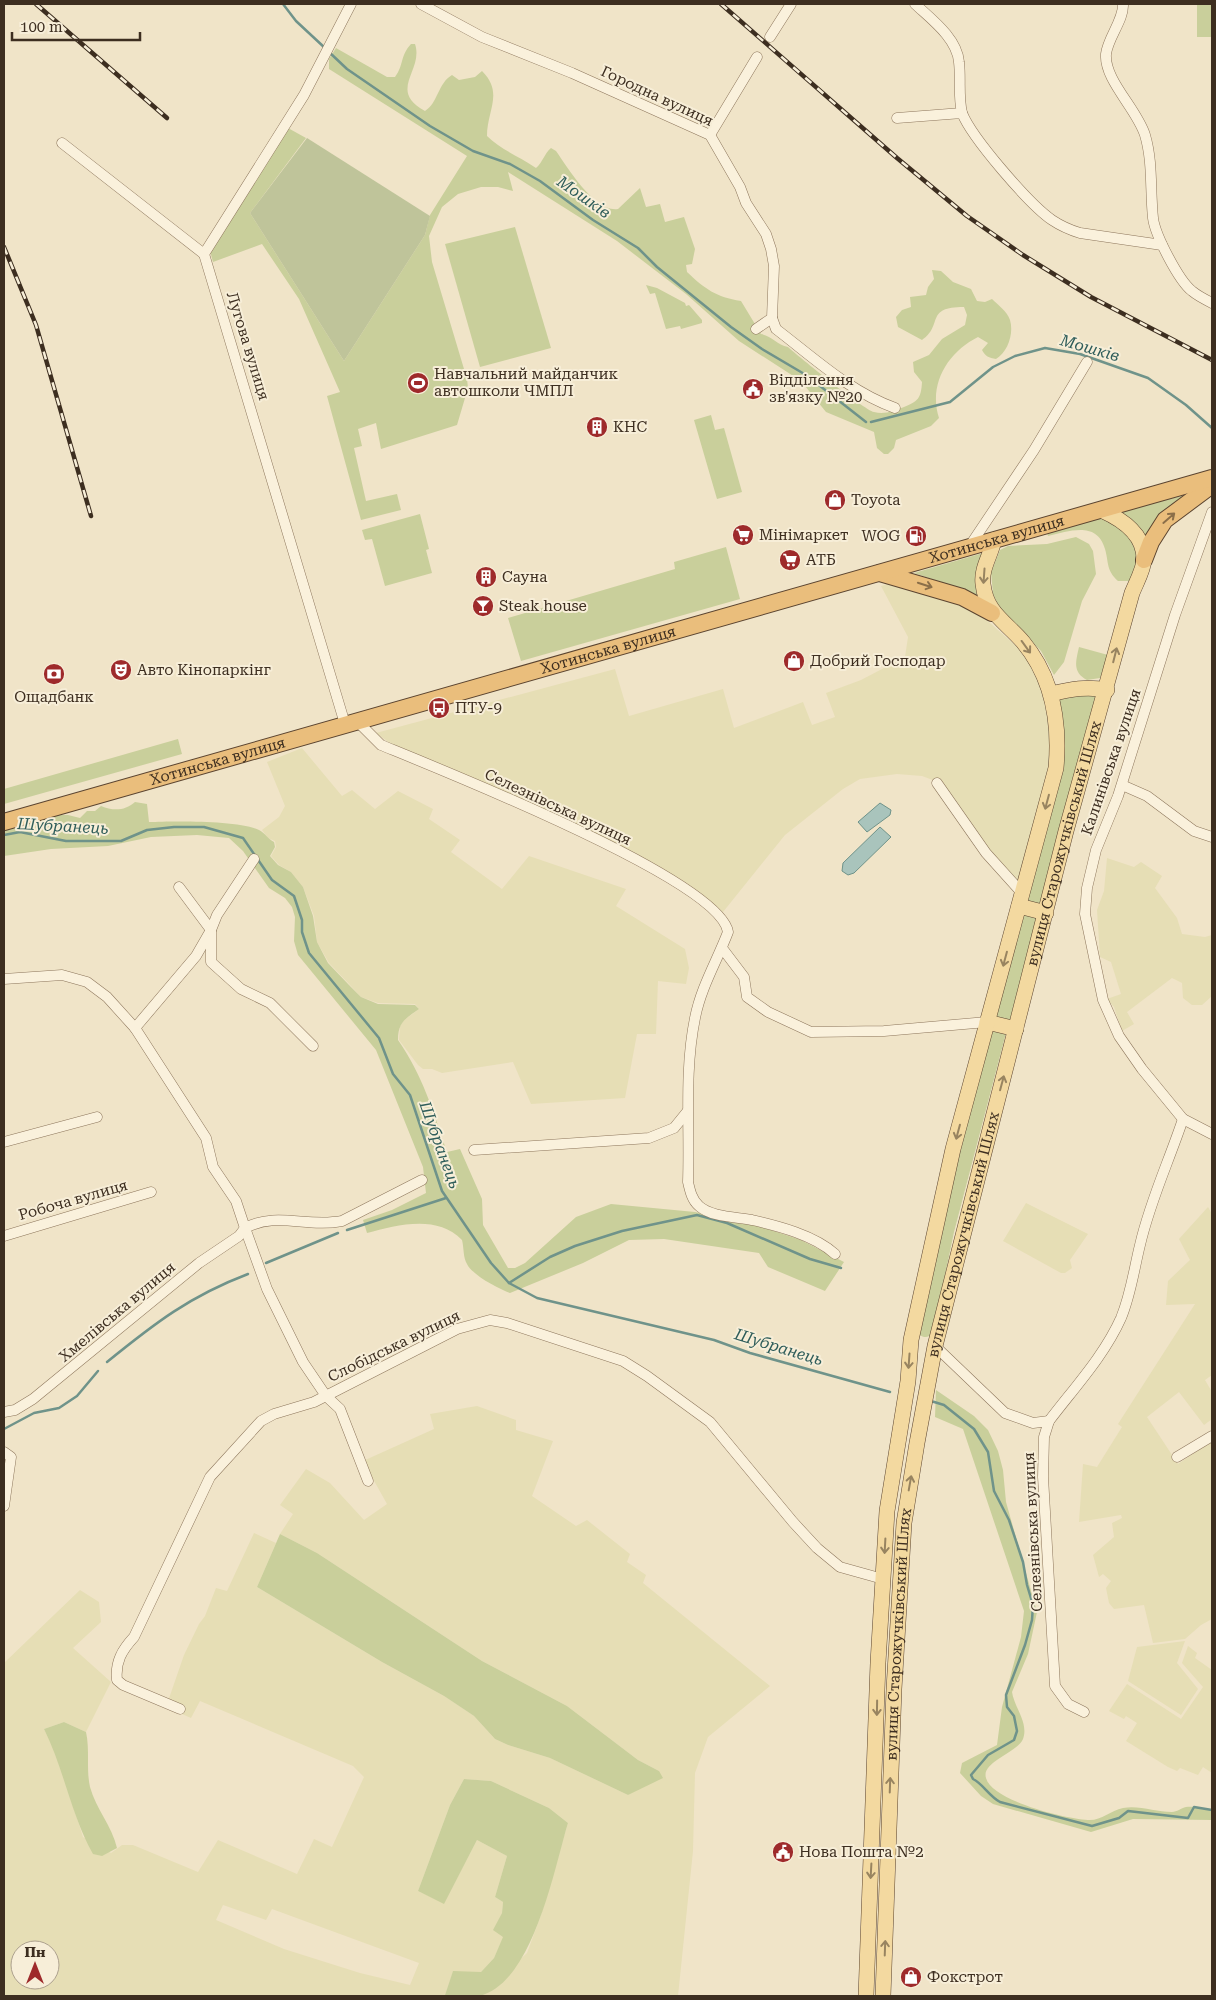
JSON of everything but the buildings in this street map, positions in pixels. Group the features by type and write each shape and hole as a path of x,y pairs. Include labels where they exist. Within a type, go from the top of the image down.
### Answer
{"highway":[{"name":"Хотинська вулиця","path":"4,822 878,572 1103,511 1212,478"},
{"path":"1144,560 1151,542 1165,520 1212,485"},
{"path":"878,572 962,597 992,612"}],"main road":[{"path":"1103,511 1123,521 1135,531 1144,560"},
{"name":"вулиця Старожучківський Шлях","path":"866,1996 878,1663 887,1512 908,1381 910,1340 953,1149 1056,768 1058,748 1056,714 1051,694 1037,663 1023,642 992,612 982,581 994,540"},
{"name":"вулиця Старожучківський Шлях","path":"883,1996 894,1690 905,1513 922,1413 935,1346 1066,832 1107,690 1132,593 1144,560"},
{"path":"1051,694 1074,688 1091,687 1107,690"},
{"path":"1021,900 1046,913"},
{"path":"987,1022 1016,1029"},
{"path":"910,1340 935,1346"},
{"path":"887,1512 905,1513"}],"street":[{"path":"62,143 204,254 304,95 351,4"},
{"name":"Городна вулиця","path":"421,4 482,37 572,73 710,135 740,187 746,202 766,234 774,266 772,318"},
{"path":"770,37 791,4"},
{"path":"915,4 945,32 955,46 959,60 959,103 967,125 1035,204 1051,219 1067,229 1080,233 1162,245"},
{"path":"1123,4 1124,10 1106,54 1109,74 1136,115 1145,135 1152,173 1153,220 1162,245 1191,291 1212,303"},
{"path":"710,135 757,57"},
{"path":"897,118 962,113"},
{"name":"Лугова вулиця","path":"204,254 351,723"},
{"path":"756,329 772,318 776,329 854,389 868,398 895,408"},
{"path":"968,547 1034,450 1087,362"},
{"name":"Калинівська вулиця","path":"1212,512 1175,615 1122,785 1096,850 1088,881 1085,914 1102,1000 1119,1036 1142,1070 1183,1119 1212,1134"},
{"name":"Селезнівська вулиця","path":"351,723 381,745 602,840 689,892 717,912 726,923 728,932 702,993 695,1018 688,1067 688,1182 692,1197 700,1207 729,1216 775,1226 806,1238 835,1254"},
{"path":"937,783 1021,900"},
{"path":"1122,785 1148,796 1194,831 1212,837"},
{"path":"136,1028 196,956 217,915 254,859"},
{"path":"179,887 211,930 211,962 241,989 270,1003 313,1046"},
{"path":"722,948 744,977 747,997 768,1012 811,1032 884,1031 987,1022"},
{"path":"4,979 53,975 76,978 107,997 136,1028 206,1138 213,1166 236,1201 267,1289 303,1362 326,1396 340,1409 368,1481"},
{"path":"474,1150 649,1138 674,1128 687,1112"},
{"path":"4,1142 97,1117"},
{"path":"935,1346 1005,1413 1033,1423 1049,1421 1073,1393 1120,1319 1128,1300 1140,1245 1155,1193 1183,1119"},
{"name":"Хмелівська вулиця","path":"4,1412 14,1410 33,1399 184,1275 238,1236 245,1228 258,1221 270,1218 328,1224 342,1221 422,1180"},
{"name":"Робоча вулиця","path":"4,1236 151,1192"},
{"name":"Слобідська вулиця","path":"180,1709 161,1702 117,1680 117,1666 121,1652 134,1637 210,1477 261,1421 274,1414 302,1408 457,1329 490,1320 507,1323 623,1361 710,1422 817,1548 840,1567 883,1579"},
{"name":"Селезнівська вулиця","path":"1049,1421 1044,1437 1043,1477 1055,1686 1068,1704 1084,1712"},
{"path":"1177,1457 1212,1436"},
{"path":"4,1452 12,1457 12,1468 4,1506"}],"shaded area":[{"path":"891,583 945,596 982,616 1025,654 1048,696 1051,759 1020,883 991,852 953,797 938,782 922,776 897,774 860,779 843,789 785,835 723,912 628,853 398,749 376,733 615,669 629,716 723,689 734,728 803,702 812,725 835,717 826,693 861,680 905,657 908,637 881,586"},
{"path":"302,748 342,796 352,790 375,809 398,791 433,809 429,819 460,840 451,852 502,889 529,856 626,889 616,906 685,949 689,968 686,984 658,981 656,1034 637,1034 625,1098 531,1104 513,1062 442,1073 432,1069 423,1069 418,1065 399,1040 400,1026 403,1021 419,1009 415,1004 378,1003 361,997 329,963 317,942 314,916 303,887 291,872 279,865 271,856 276,847 275,841 268,838 262,830 279,817 285,806 267,762"},
{"path":"1107,858 1134,867 1141,862 1162,876 1155,888 1177,918 1182,934 1205,937 1212,935 1212,996 1202,1005 1192,1005 1183,998 1182,983 1172,978 1127,1012 1134,1024 1122,1031 1114,1007 1107,999 1121,994 1111,962 1100,957 1097,910 1104,891"},
{"path":"1026,1203 1088,1234 1070,1260 1072,1268 1065,1273 1061,1273 1003,1241"},
{"path":"1208,1207 1212,1214 1212,1375 1205,1380 1212,1392 1212,1419 1204,1425 1179,1392 1147,1417 1178,1464 1212,1441 1212,1619 1201,1625 1185,1639 1153,1643 1144,1605 1114,1609 1109,1603 1106,1588 1111,1581 1103,1574 1099,1577 1093,1555 1114,1537 1112,1523 1122,1518 1121,1515 1079,1522 1083,1464 1097,1467 1122,1427 1118,1424 1195,1304 1166,1305 1168,1281 1190,1260 1179,1239"},
{"path":"477,1406 516,1420 516,1430 553,1441 532,1496 576,1526 587,1520 630,1554 627,1562 646,1575 643,1583 770,1686 708,1737 695,1773 693,1851 678,1996 480,1996 527,1953 541,1915 568,1823 549,1808 491,1781 464,1779 450,1805 418,1891 444,1903 477,1840 507,1856 495,1897 503,1902 502,1913 494,1930 504,1936 494,1958 481,1972 453,1972 445,1995 452,1996 4,1996 4,1663 80,1590 99,1602 101,1622 73,1648 111,1682 86,1732 64,1722 44,1729 57,1755 83,1837 111,1853 122,1845 133,1845 198,1872 218,1840 297,1874 314,1839 332,1847 364,1777 353,1766 200,1701 191,1718 166,1707 184,1655 205,1616 216,1588 227,1591 254,1533 276,1543 257,1587 382,1662 444,1696 474,1716 495,1739 550,1758 628,1795 659,1771 638,1760 567,1706 482,1661 317,1553 280,1534 293,1514 280,1505 306,1469 330,1483 364,1520 387,1504 363,1461 434,1429 430,1414","holes":["223,1905 266,1920 272,1909 419,1963 410,1985 360,1973 284,1949 216,1920"]},
{"path":"1185,1641 1177,1663 1198,1689 1181,1715 1128,1681 1137,1647"},
{"path":"1188,1646 1197,1653 1195,1658 1212,1670 1212,1773 1203,1767 1198,1775 1180,1768 1177,1771 1168,1767 1126,1741 1137,1723 1126,1716 1124,1719 1109,1711 1127,1684 1181,1719 1203,1687 1182,1663"}],"green space":[{"path":"1197,4 1212,4 1212,37 1197,37"},
{"path":"411,44 415,44 416,54 408,88 409,95 414,103 425,111 433,103 447,79 452,75 459,80 475,77 482,71 489,79 493,94 487,136 492,141 536,168 551,148 556,151 591,197 609,208 618,209 640,188 646,207 660,204 665,222 684,217 695,249 692,264 686,265 687,272 711,291 741,301 761,334 788,347 868,409 878,413 885,413 916,401 920,396 922,382 914,372 913,362 929,355 942,339 965,325 967,315 964,307 952,308 939,313 932,329 922,340 898,327 896,317 902,310 911,307 910,297 926,295 928,287 934,279 932,270 941,271 953,282 971,289 977,301 985,302 992,299 1002,308 1009,317 1011,325 1007,347 996,359 986,355 982,350 988,343 978,337 967,343 943,370 936,393 939,418 931,426 896,440 894,448 888,454 884,454 877,448 874,432 826,412 801,381 739,341 686,294 617,241 508,172 513,191 498,187 481,187 458,194 442,207 429,236 432,262 467,379 468,388 457,425 381,449 376,423 358,429 362,446 354,448 366,501 397,494 401,510 361,520 327,396 340,392 299,299 262,244 213,262 210,251 288,128 306,138 250,213 344,361 425,235 430,215 467,156 329,69 329,59 336,48 387,77 395,77"},
{"path":"307,138 430,216 425,235 344,361 250,213"},
{"path":"515,227 551,348 480,367 445,244"},
{"path":"646,285 657,288 685,303 686,306 689,305 702,320 702,323 681,329 680,326 666,329 655,293 650,294"},
{"path":"711,415 715,430 724,428 742,492 717,499 694,420"},
{"path":"1188,494 1145,543 1118,513"},
{"path":"420,514 429,549 426,550 432,573 385,586 372,539 365,540 362,530"},
{"path":"1102,518 1110,521 1122,531 1135,548 1136,567 1130,581 1118,581 1114,577 1110,570 1105,549 1096,534 1082,530 1048,536 1047,533"},
{"path":"1076,537 1089,544 1093,551 1096,574 1082,601 1064,662 1054,675 1041,651 999,607 993,594 991,572 1000,550 1008,546 1047,544"},
{"path":"726,547 740,599 521,661 508,618 675,569 674,562"},
{"path":"983,553 982,600 964,590 914,573"},
{"path":"1079,647 1108,655 1100,678 1087,680 1079,673 1076,666"},
{"path":"1066,696 1097,696 1041,905 1030,904 1025,898 1046,822 1058,700"},
{"path":"178,739 182,754 4,804 4,789"},
{"path":"135,802 147,804 149,822 189,821 237,824 261,831 274,842 275,847 270,856 278,865 291,872 303,887 313,916 317,942 328,963 361,997 378,1004 415,1005 419,1009 403,1022 399,1029 398,1040 421,1080 447,1152 460,1149 482,1199 483,1225 508,1268 515,1268 525,1263 576,1217 611,1204 695,1212 753,1224 801,1240 844,1262 825,1291 768,1267 759,1253 664,1239 629,1240 583,1263 510,1293 474,1273 466,1262 462,1240 452,1232 441,1227 429,1224 416,1224 391,1227 367,1233 363,1220 392,1210 426,1193 423,1167 376,1050 298,955 294,941 295,917 292,907 285,898 269,888 243,851 229,838 197,835 151,837 108,846 51,849 4,856 4,828 41,815 68,815 80,818 87,811 95,811 101,806 119,809"},
{"path":"1020,915 1034,916 1037,920 1010,1020 1005,1021 994,1016"},
{"path":"990,1029 1006,1033 954,1232 933,1333 928,1337 923,1337 919,1335 928,1270"},
{"path":"936,1390 974,1416 988,1430 998,1451 1003,1470 1006,1502 1037,1612 1028,1654 1012,1692 1023,1721 1023,1739 1014,1749 989,1767 986,1772 986,1778 991,1786 1015,1801 1048,1812 1078,1819 1093,1820 1118,1809 1129,1807 1172,1812 1192,1807 1212,1810 1212,1820 1133,1819 1091,1832 993,1804 981,1796 960,1773 962,1763 997,1745 1002,1707 1021,1637 1024,1611 963,1429 935,1417"},
{"path":"280,1534 317,1553 482,1661 567,1706 638,1760 659,1771 663,1778 628,1795 550,1758 495,1739 474,1716 444,1696 382,1662 257,1587"},
{"path":"64,1722 86,1732 90,1787 96,1803 112,1832 117,1848 102,1856 93,1854 85,1839 44,1729"},
{"path":"464,1779 491,1781 549,1808 568,1823 548,1895 527,1948 514,1970 498,1987 479,1996 458,1997 445,1995 453,1971 481,1972 494,1958 503,1937 493,1930 502,1913 503,1902 495,1897 507,1856 477,1840 444,1904 418,1891 450,1805"}],"water":[{"path":"880,803 891,810 890,815 867,832 858,822"},
{"path":"880,827 891,837 854,873 848,875 842,871 843,863"}],"waterway":[{"name":"Мошків","path":"283,4 296,21 325,48"},
{"name":"Мошків","path":"329,52 347,69 430,126 473,151 510,164 540,181 593,220 638,248 657,267 731,327 762,349 806,375 866,422"},
{"name":"Мошків","path":"871,422 950,402 993,367 1015,356 1045,348 1080,354 1148,378 1186,405 1212,428"},
{"name":"Шубранець","path":"4,835 20,832 66,841 121,841 147,830 174,827 204,827 243,838 272,880 294,896 302,920 302,932 309,953 379,1038 393,1074 410,1095 442,1191 491,1263 509,1283 537,1298 714,1340 750,1353 890,1392"},
{"path":"347,1230 446,1198"},
{"path":"509,1283 550,1257 575,1246 622,1231 697,1215 727,1223 810,1259 841,1268"},
{"path":"266,1263 338,1233"},
{"path":"107,1362 141,1335 191,1301 227,1282 248,1274"},
{"path":"4,1429 34,1413 59,1408 77,1396 98,1371"},
{"name":"Шубранець","path":"931,1401 944,1405 974,1429 988,1452 994,1491 1009,1520 1023,1562 1033,1605 1032,1620 1025,1645 1006,1695 1007,1707 1014,1716 1017,1731 1014,1740 988,1755 971,1775 973,1779 1000,1802 1092,1826 1119,1818 1128,1811 1188,1818 1194,1807 1212,1810"}],"railway":[{"path":"36,4 167,118"},
{"path":"721,4 897,158 967,216 1023,255 1091,297 1212,360"},
{"path":"4,247 36,325 91,516"}],"place":[{"name":"Навчальний майданчик автошколи ЧМПЛ","path":"418,383"},
{"name":"Відділення зв'язку №20","path":"753,389"},
{"name":"КНС","path":"597,427"},
{"name":"Toyota","path":"835,500"},
{"name":"Мінімаркет","path":"743,535"},
{"name":"WOG","path":"916,536"},
{"name":"АТБ","path":"790,560"},
{"name":"Сауна","path":"486,577"},
{"name":"Steak house","path":"483,606"},
{"name":"Добрий Господар","path":"794,661"},
{"name":"Авто Кінопаркінг","path":"121,670"},
{"name":"Ощадбанк","path":"54,674"},
{"name":"ПТУ-9","path":"439,708"},
{"name":"Нова Пошта №2","path":"783,1852"},
{"name":"Фокстрот","path":"911,1977"}]}
